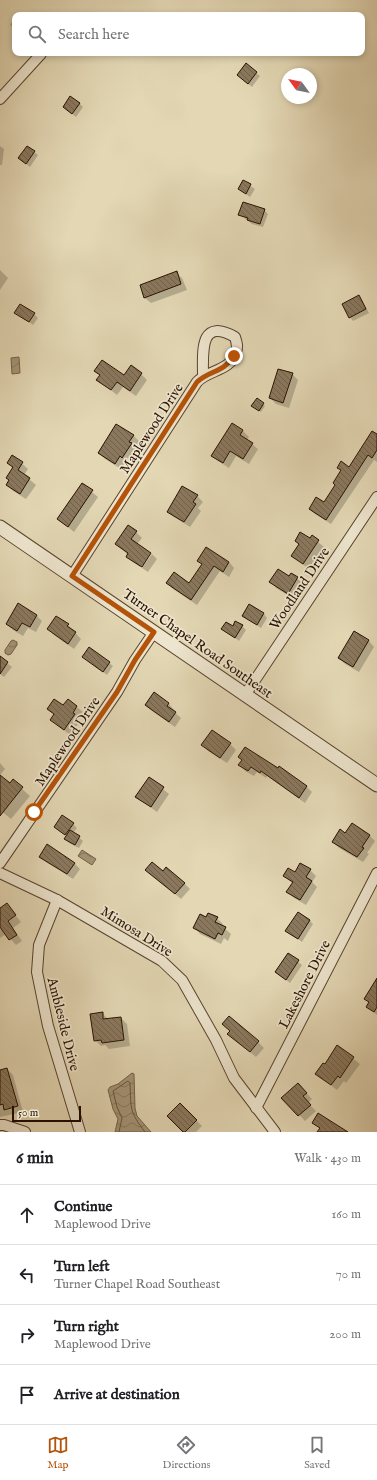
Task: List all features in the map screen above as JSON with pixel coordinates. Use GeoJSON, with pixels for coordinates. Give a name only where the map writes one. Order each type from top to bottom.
{"type":"FeatureCollection","features":[{"type":"Feature","properties":{"kind":"street"},"geometry":{"type":"LineString","coordinates":[[0,99],[39,56]]}},
{"type":"Feature","properties":{"kind":"street","name":"Maplewood Drive"},"geometry":{"type":"LineString","coordinates":[[72,576],[197,382],[203,376],[225,367],[230,363],[237,350],[238,343],[235,337],[228,333],[220,332],[213,332],[208,335],[204,343],[202,353],[203,376]]}},
{"type":"Feature","properties":{"kind":"street","name":"Woodland Drive"},"geometry":{"type":"LineString","coordinates":[[245,695],[377,497]]}},
{"type":"Feature","properties":{"kind":"street","name":"Turner Chapel Road Southeast"},"geometry":{"type":"LineString","coordinates":[[0,528],[377,786]]}},
{"type":"Feature","properties":{"kind":"street","name":"Maplewood Drive"},"geometry":{"type":"LineString","coordinates":[[0,863],[117,692],[135,660],[154,632]]}},
{"type":"Feature","properties":{"kind":"street","name":"Mimosa Drive"},"geometry":{"type":"LineString","coordinates":[[0,873],[56,900],[162,961],[182,980],[216,1040],[234,1078],[275,1132]]}},
{"type":"Feature","properties":{"kind":"street","name":"Lakeshore Drive"},"geometry":{"type":"LineString","coordinates":[[256,1108],[377,873]]}},
{"type":"Feature","properties":{"kind":"street","name":"Ambleside Drive"},"geometry":{"type":"LineString","coordinates":[[56,900],[39,945],[37,972],[48,1026],[80,1132]]}},
{"type":"Feature","properties":{"kind":"street"},"geometry":{"type":"LineString","coordinates":[[0,1125],[25,1132]]}},
{"type":"Feature","properties":{"kind":"water"},"geometry":{"type":"Polygon","coordinates":[[[19,357],[20,373],[12,374],[11,358],[19,357]]]}},
{"type":"Feature","properties":{"kind":"water"},"geometry":{"type":"Polygon","coordinates":[[[13,640],[17,642],[17,645],[11,654],[8,655],[5,653],[5,650],[13,640]]]}},
{"type":"Feature","properties":{"kind":"water"},"geometry":{"type":"Polygon","coordinates":[[[82,850],[96,859],[92,865],[78,856],[82,850]]]}},
{"type":"Feature","properties":{"kind":"water"},"geometry":{"type":"Polygon","coordinates":[[[132,1073],[134,1074],[135,1108],[137,1116],[151,1132],[115,1132],[118,1119],[113,1109],[108,1090],[110,1087],[118,1084],[132,1073]]]}},
{"type":"Feature","properties":{"kind":"building"},"geometry":{"type":"Polygon","coordinates":[[[246,63],[257,72],[248,84],[237,75],[246,63]]]}},
{"type":"Feature","properties":{"kind":"building"},"geometry":{"type":"Polygon","coordinates":[[[70,96],[80,103],[72,114],[63,107],[70,96]]]}},
{"type":"Feature","properties":{"kind":"building"},"geometry":{"type":"Polygon","coordinates":[[[27,146],[35,151],[26,164],[18,158],[27,146]]]}},
{"type":"Feature","properties":{"kind":"building"},"geometry":{"type":"Polygon","coordinates":[[[243,180],[251,184],[246,194],[238,189],[243,180]]]}},
{"type":"Feature","properties":{"kind":"building"},"geometry":{"type":"Polygon","coordinates":[[[243,202],[265,209],[260,224],[247,220],[248,218],[238,215],[243,202]]]}},
{"type":"Feature","properties":{"kind":"building"},"geometry":{"type":"Polygon","coordinates":[[[177,271],[181,284],[144,298],[140,285],[177,271]]]}},
{"type":"Feature","properties":{"kind":"building"},"geometry":{"type":"Polygon","coordinates":[[[359,295],[366,309],[349,318],[342,304],[359,295]]]}},
{"type":"Feature","properties":{"kind":"building"},"geometry":{"type":"Polygon","coordinates":[[[20,304],[35,313],[29,322],[14,313],[20,304]]]}},
{"type":"Feature","properties":{"kind":"building"},"geometry":{"type":"Polygon","coordinates":[[[102,360],[124,375],[131,365],[142,373],[130,391],[117,382],[111,390],[96,380],[100,375],[94,371],[102,360]]]}},
{"type":"Feature","properties":{"kind":"building"},"geometry":{"type":"Polygon","coordinates":[[[278,369],[293,373],[283,403],[269,398],[278,369]]]}},
{"type":"Feature","properties":{"kind":"building"},"geometry":{"type":"Polygon","coordinates":[[[257,398],[264,403],[259,411],[251,406],[257,398]]]}},
{"type":"Feature","properties":{"kind":"building"},"geometry":{"type":"Polygon","coordinates":[[[232,423],[243,430],[240,435],[253,443],[243,459],[230,451],[223,463],[211,456],[232,423]]]}},
{"type":"Feature","properties":{"kind":"building"},"geometry":{"type":"Polygon","coordinates":[[[116,424],[134,435],[129,442],[132,443],[122,458],[120,456],[115,464],[98,453],[116,424]]]}},
{"type":"Feature","properties":{"kind":"building"},"geometry":{"type":"Polygon","coordinates":[[[372,431],[377,434],[377,450],[372,458],[368,455],[326,520],[309,509],[316,497],[324,502],[335,485],[333,483],[341,470],[337,468],[341,461],[349,467],[372,431]]]}},
{"type":"Feature","properties":{"kind":"building"},"geometry":{"type":"Polygon","coordinates":[[[12,455],[23,462],[18,470],[30,478],[20,494],[6,485],[9,480],[6,478],[13,467],[7,463],[12,455]]]}},
{"type":"Feature","properties":{"kind":"building"},"geometry":{"type":"Polygon","coordinates":[[[82,483],[93,490],[68,527],[57,519],[82,483]]]}},
{"type":"Feature","properties":{"kind":"building"},"geometry":{"type":"Polygon","coordinates":[[[182,486],[198,495],[193,502],[196,504],[184,522],[167,512],[182,486]]]}},
{"type":"Feature","properties":{"kind":"building"},"geometry":{"type":"Polygon","coordinates":[[[128,525],[137,531],[131,539],[151,553],[142,567],[126,557],[128,553],[115,544],[128,525]]]}},
{"type":"Feature","properties":{"kind":"building"},"geometry":{"type":"Polygon","coordinates":[[[300,532],[310,538],[312,535],[319,540],[303,564],[291,556],[299,544],[295,541],[300,532]]]}},
{"type":"Feature","properties":{"kind":"building"},"geometry":{"type":"Polygon","coordinates":[[[206,547],[229,562],[223,572],[214,566],[191,600],[166,583],[174,572],[189,583],[202,564],[197,561],[206,547]]]}},
{"type":"Feature","properties":{"kind":"building"},"geometry":{"type":"Polygon","coordinates":[[[278,569],[289,576],[291,573],[298,577],[288,594],[269,582],[278,569]]]}},
{"type":"Feature","properties":{"kind":"building"},"geometry":{"type":"Polygon","coordinates":[[[18,603],[37,615],[30,627],[22,623],[17,631],[6,624],[18,603]]]}},
{"type":"Feature","properties":{"kind":"building"},"geometry":{"type":"Polygon","coordinates":[[[249,604],[264,613],[257,625],[242,616],[249,604]]]}},
{"type":"Feature","properties":{"kind":"building"},"geometry":{"type":"Polygon","coordinates":[[[56,616],[69,624],[67,626],[76,632],[68,644],[47,629],[56,616]]]}},
{"type":"Feature","properties":{"kind":"building"},"geometry":{"type":"Polygon","coordinates":[[[235,621],[243,625],[235,638],[221,629],[226,622],[233,626],[235,621]]]}},
{"type":"Feature","properties":{"kind":"building"},"geometry":{"type":"Polygon","coordinates":[[[354,631],[369,640],[353,667],[338,658],[354,631]]]}},
{"type":"Feature","properties":{"kind":"building"},"geometry":{"type":"Polygon","coordinates":[[[89,647],[110,662],[103,672],[82,657],[89,647]]]}},
{"type":"Feature","properties":{"kind":"building"},"geometry":{"type":"Polygon","coordinates":[[[0,656],[8,662],[0,674],[0,656]]]}},
{"type":"Feature","properties":{"kind":"building"},"geometry":{"type":"Polygon","coordinates":[[[154,692],[169,703],[167,706],[176,712],[169,722],[145,705],[154,692]]]}},
{"type":"Feature","properties":{"kind":"building"},"geometry":{"type":"Polygon","coordinates":[[[54,699],[63,705],[68,699],[77,706],[73,713],[75,714],[64,730],[50,720],[54,714],[47,709],[54,699]]]}},
{"type":"Feature","properties":{"kind":"building"},"geometry":{"type":"Polygon","coordinates":[[[212,730],[231,743],[220,758],[201,745],[212,730]]]}},
{"type":"Feature","properties":{"kind":"building"},"geometry":{"type":"Polygon","coordinates":[[[245,747],[278,768],[279,766],[307,786],[299,798],[261,771],[260,773],[251,767],[248,771],[238,765],[242,760],[238,757],[245,747]]]}},
{"type":"Feature","properties":{"kind":"building"},"geometry":{"type":"Polygon","coordinates":[[[0,775],[10,783],[13,779],[23,787],[0,816],[0,775]]]}},
{"type":"Feature","properties":{"kind":"building"},"geometry":{"type":"Polygon","coordinates":[[[149,777],[164,787],[151,807],[135,797],[149,777]]]}},
{"type":"Feature","properties":{"kind":"building"},"geometry":{"type":"Polygon","coordinates":[[[62,815],[74,823],[65,835],[54,827],[62,815]]]}},
{"type":"Feature","properties":{"kind":"building"},"geometry":{"type":"Polygon","coordinates":[[[352,823],[370,835],[362,847],[364,848],[357,857],[332,842],[340,829],[345,833],[352,823]]]}},
{"type":"Feature","properties":{"kind":"building"},"geometry":{"type":"Polygon","coordinates":[[[70,830],[80,836],[75,845],[64,839],[70,830]]]}},
{"type":"Feature","properties":{"kind":"building"},"geometry":{"type":"Polygon","coordinates":[[[47,844],[75,863],[67,874],[39,857],[47,844]]]}},
{"type":"Feature","properties":{"kind":"building"},"geometry":{"type":"Polygon","coordinates":[[[152,862],[163,871],[166,867],[185,883],[175,894],[145,870],[152,862]]]}},
{"type":"Feature","properties":{"kind":"building"},"geometry":{"type":"Polygon","coordinates":[[[300,863],[311,869],[306,877],[312,881],[300,900],[286,892],[293,882],[283,876],[288,868],[295,872],[300,863]]]}},
{"type":"Feature","properties":{"kind":"building"},"geometry":{"type":"Polygon","coordinates":[[[7,903],[16,915],[8,921],[17,935],[9,940],[0,927],[0,908],[7,903]]]}},
{"type":"Feature","properties":{"kind":"building"},"geometry":{"type":"Polygon","coordinates":[[[298,912],[310,920],[298,939],[285,931],[298,912]]]}},
{"type":"Feature","properties":{"kind":"building"},"geometry":{"type":"Polygon","coordinates":[[[208,913],[218,917],[215,922],[226,927],[222,935],[218,933],[215,939],[193,928],[200,914],[206,917],[208,913]]]}},
{"type":"Feature","properties":{"kind":"building"},"geometry":{"type":"Polygon","coordinates":[[[288,953],[299,960],[286,980],[275,972],[288,953]]]}},
{"type":"Feature","properties":{"kind":"building"},"geometry":{"type":"Polygon","coordinates":[[[377,978],[377,1007],[374,1012],[366,1007],[369,1002],[364,999],[377,978]]]}},
{"type":"Feature","properties":{"kind":"building"},"geometry":{"type":"Polygon","coordinates":[[[103,1012],[103,1019],[121,1017],[124,1040],[102,1043],[101,1040],[94,1041],[90,1014],[103,1012]]]}},
{"type":"Feature","properties":{"kind":"building"},"geometry":{"type":"Polygon","coordinates":[[[229,1016],[259,1041],[250,1052],[227,1034],[230,1031],[222,1024],[229,1016]]]}},
{"type":"Feature","properties":{"kind":"building"},"geometry":{"type":"Polygon","coordinates":[[[337,1045],[354,1057],[340,1078],[338,1076],[331,1085],[315,1074],[323,1063],[325,1064],[337,1045]]]}},
{"type":"Feature","properties":{"kind":"building"},"geometry":{"type":"Polygon","coordinates":[[[7,1068],[18,1106],[4,1110],[3,1104],[0,1105],[0,1070],[7,1068]]]}},
{"type":"Feature","properties":{"kind":"building"},"geometry":{"type":"Polygon","coordinates":[[[298,1083],[307,1093],[303,1096],[311,1105],[298,1116],[281,1098],[298,1083]]]}},
{"type":"Feature","properties":{"kind":"building"},"geometry":{"type":"Polygon","coordinates":[[[180,1103],[197,1120],[185,1132],[183,1132],[167,1116],[180,1103]]]}},
{"type":"Feature","properties":{"kind":"building"},"geometry":{"type":"Polygon","coordinates":[[[318,1113],[348,1132],[317,1132],[320,1128],[312,1123],[318,1113]]]}},
{"type":"Feature","properties":{"kind":"route"},"geometry":{"type":"LineString","coordinates":[[34,812],[117,692],[135,660],[154,632],[72,576],[197,382],[203,376],[225,367],[230,363],[234,356]]}}]}
